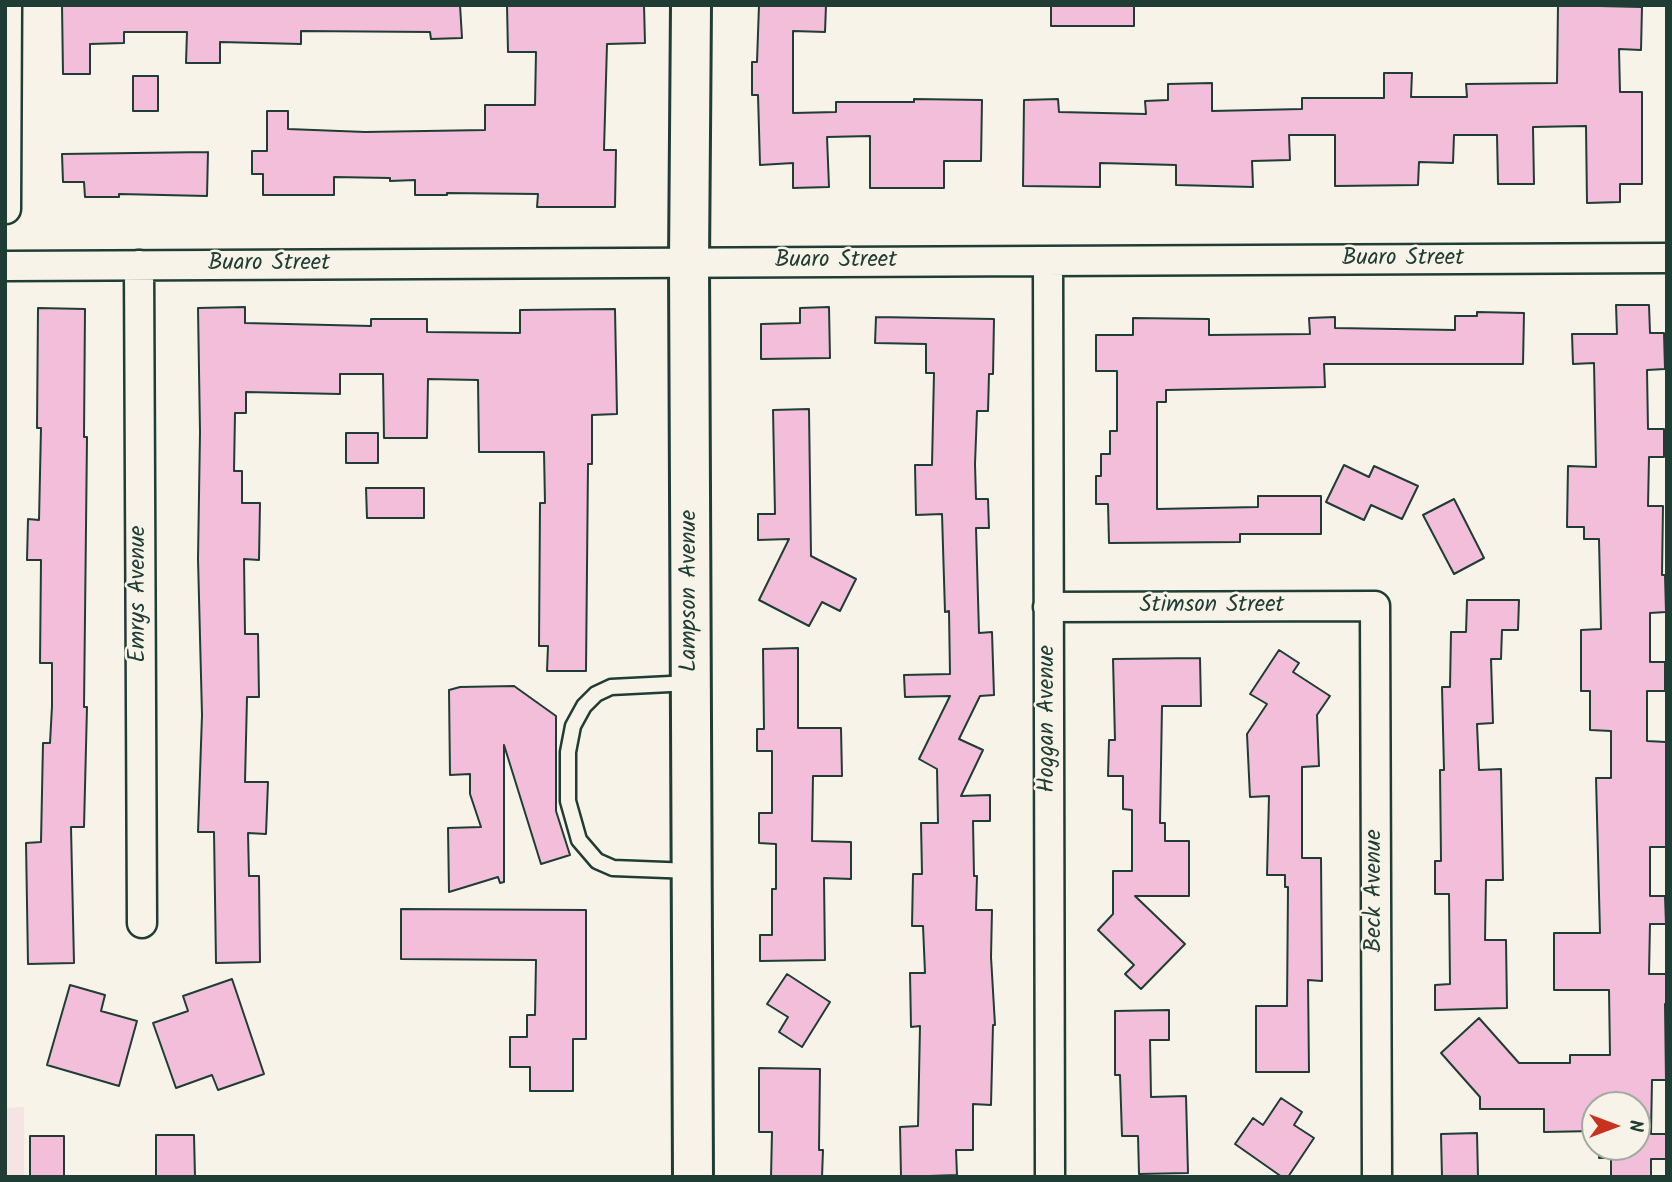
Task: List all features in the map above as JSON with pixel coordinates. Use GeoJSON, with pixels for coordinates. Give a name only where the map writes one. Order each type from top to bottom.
{"type":"FeatureCollection","features":[{"type":"Feature","properties":{"kind":"street"},"geometry":{"type":"LineString","coordinates":[[6,209],[7,5]]}},
{"type":"Feature","properties":{"kind":"street","name":"Lampson Avenue"},"geometry":{"type":"LineString","coordinates":[[691,5],[689,263],[693,1177]]}},
{"type":"Feature","properties":{"kind":"street","name":"Buaro Street"},"geometry":{"type":"LineString","coordinates":[[5,266],[1667,258]]}},
{"type":"Feature","properties":{"kind":"street","name":"Hoggan Avenue"},"geometry":{"type":"LineString","coordinates":[[1048,261],[1050,1177]]}},
{"type":"Feature","properties":{"kind":"street","name":"Emrys Avenue"},"geometry":{"type":"LineString","coordinates":[[139,265],[142,923]]}},
{"type":"Feature","properties":{"kind":"street","name":"Stimson Street"},"geometry":{"type":"LineString","coordinates":[[1048,607],[1375,606]]}},
{"type":"Feature","properties":{"kind":"street","name":"Beck Avenue"},"geometry":{"type":"LineString","coordinates":[[1375,606],[1377,1177]]}},
{"type":"Feature","properties":{"kind":"lane"},"geometry":{"type":"LineString","coordinates":[[691,683],[611,687],[596,694],[584,706],[573,726],[568,752],[568,801],[579,840],[597,861],[613,867],[692,872]]}},
{"type":"Feature","properties":{"kind":"shaded area"},"geometry":{"type":"Polygon","coordinates":[[[24,1107],[24,1177],[5,1177],[5,1108],[24,1107]]]}},
{"type":"Feature","properties":{"kind":"building"},"geometry":{"type":"Polygon","coordinates":[[[62,5],[460,5],[462,38],[431,39],[430,32],[301,31],[301,44],[220,42],[220,63],[186,63],[187,32],[124,32],[124,43],[90,44],[90,74],[63,74],[62,5]]]}},
{"type":"Feature","properties":{"kind":"building"},"geometry":{"type":"Polygon","coordinates":[[[507,5],[644,5],[645,43],[607,44],[604,150],[616,150],[615,207],[537,207],[538,194],[415,195],[415,180],[390,181],[390,178],[334,177],[334,195],[263,195],[263,174],[252,174],[252,151],[267,151],[267,111],[288,111],[288,129],[365,132],[485,130],[485,105],[535,105],[536,52],[508,52],[507,5]]]}},
{"type":"Feature","properties":{"kind":"building"},"geometry":{"type":"Polygon","coordinates":[[[759,5],[826,5],[825,32],[793,31],[793,113],[836,112],[836,102],[982,100],[981,161],[944,161],[944,188],[870,188],[870,136],[827,137],[829,187],[793,188],[793,163],[760,165],[758,95],[752,95],[752,62],[757,62],[759,5]]]}},
{"type":"Feature","properties":{"kind":"building"},"geometry":{"type":"Polygon","coordinates":[[[1051,5],[1134,5],[1134,26],[1051,26],[1051,5]]]}},
{"type":"Feature","properties":{"kind":"building"},"geometry":{"type":"Polygon","coordinates":[[[1558,5],[1642,7],[1641,50],[1619,49],[1620,92],[1642,92],[1642,184],[1620,184],[1620,202],[1587,203],[1586,126],[1533,127],[1534,184],[1498,184],[1497,135],[1454,135],[1453,163],[1419,162],[1418,185],[1335,186],[1335,135],[1289,135],[1290,160],[1252,161],[1253,187],[1176,185],[1176,165],[1100,163],[1100,187],[1023,186],[1024,100],[1058,99],[1059,112],[1146,114],[1145,101],[1168,100],[1168,84],[1212,83],[1212,111],[1302,109],[1302,98],[1384,98],[1384,73],[1412,73],[1411,97],[1467,97],[1466,84],[1557,83],[1558,5]]]}},
{"type":"Feature","properties":{"kind":"building"},"geometry":{"type":"Polygon","coordinates":[[[133,76],[158,76],[158,111],[133,111],[133,76]]]}},
{"type":"Feature","properties":{"kind":"building"},"geometry":{"type":"Polygon","coordinates":[[[208,152],[207,196],[119,194],[119,197],[85,197],[84,182],[63,182],[62,154],[208,152]]]}},
{"type":"Feature","properties":{"kind":"building"},"geometry":{"type":"Polygon","coordinates":[[[1616,305],[1649,305],[1650,333],[1664,333],[1665,369],[1647,370],[1648,429],[1664,429],[1664,457],[1649,457],[1648,506],[1663,506],[1662,575],[1665,575],[1666,612],[1650,613],[1650,662],[1665,662],[1665,691],[1647,691],[1647,741],[1666,742],[1667,847],[1650,847],[1650,896],[1665,896],[1666,924],[1650,924],[1649,974],[1667,974],[1666,1080],[1652,1080],[1651,1134],[1651,1091],[1581,1091],[1581,1131],[1544,1132],[1544,1109],[1480,1109],[1480,1097],[1441,1053],[1479,1018],[1519,1063],[1570,1063],[1570,1055],[1610,1055],[1609,990],[1554,990],[1554,933],[1600,933],[1596,778],[1611,778],[1611,731],[1590,730],[1590,691],[1581,691],[1581,630],[1601,629],[1599,539],[1584,539],[1584,527],[1567,527],[1568,466],[1596,467],[1594,363],[1573,364],[1572,334],[1617,334],[1616,305]]]}},
{"type":"Feature","properties":{"kind":"building"},"geometry":{"type":"Polygon","coordinates":[[[245,307],[245,323],[371,326],[371,319],[427,319],[427,332],[520,333],[520,310],[615,309],[617,414],[592,415],[592,464],[588,464],[586,671],[547,671],[548,646],[539,646],[540,503],[545,503],[544,452],[479,452],[478,380],[428,379],[427,438],[384,438],[383,374],[340,374],[340,394],[246,392],[246,413],[235,413],[234,471],[242,471],[242,503],[260,503],[259,560],[244,559],[245,634],[258,634],[259,697],[247,697],[245,782],[268,782],[266,834],[248,833],[249,876],[259,876],[260,962],[216,963],[214,832],[198,832],[202,715],[198,559],[198,308],[245,307]]]}},
{"type":"Feature","properties":{"kind":"building"},"geometry":{"type":"Polygon","coordinates":[[[829,307],[830,358],[761,359],[761,324],[800,323],[800,308],[829,307]]]}},
{"type":"Feature","properties":{"kind":"building"},"geometry":{"type":"Polygon","coordinates":[[[38,308],[85,309],[84,437],[87,437],[84,707],[87,707],[84,827],[71,827],[74,963],[28,964],[26,843],[41,842],[43,743],[50,743],[52,706],[52,663],[40,663],[41,560],[27,560],[28,519],[39,520],[41,428],[37,428],[38,308]]]}},
{"type":"Feature","properties":{"kind":"building"},"geometry":{"type":"Polygon","coordinates":[[[1477,312],[1524,313],[1523,364],[1324,364],[1325,387],[1166,390],[1166,402],[1157,402],[1157,509],[1258,507],[1258,496],[1321,496],[1321,534],[1240,534],[1240,542],[1109,543],[1108,504],[1096,504],[1096,476],[1101,476],[1101,454],[1110,454],[1110,431],[1117,431],[1117,371],[1096,371],[1096,335],[1133,335],[1133,318],[1209,319],[1209,335],[1310,334],[1309,318],[1335,317],[1335,328],[1455,330],[1455,316],[1477,316],[1477,312]]]}},
{"type":"Feature","properties":{"kind":"building"},"geometry":{"type":"Polygon","coordinates":[[[876,317],[994,319],[993,374],[989,374],[988,411],[977,411],[975,464],[976,499],[988,499],[989,528],[976,528],[979,633],[992,632],[994,695],[980,696],[959,739],[983,750],[961,796],[990,795],[990,821],[973,821],[974,876],[977,876],[976,910],[992,910],[991,957],[995,1025],[991,1105],[973,1104],[973,1150],[956,1150],[957,1175],[901,1177],[900,1127],[918,1126],[920,1026],[911,1027],[910,973],[925,973],[923,926],[912,926],[913,874],[922,874],[921,823],[938,823],[937,769],[919,759],[950,696],[905,697],[904,675],[950,674],[949,611],[945,612],[942,514],[916,515],[915,465],[932,465],[934,373],[926,373],[926,344],[875,343],[876,317]]]}},
{"type":"Feature","properties":{"kind":"building"},"geometry":{"type":"Polygon","coordinates":[[[809,409],[811,556],[856,579],[840,611],[822,602],[809,626],[759,600],[789,539],[758,540],[758,514],[775,514],[773,410],[809,409]]]}},
{"type":"Feature","properties":{"kind":"building"},"geometry":{"type":"Polygon","coordinates":[[[346,433],[378,433],[378,463],[346,463],[346,433]]]}},
{"type":"Feature","properties":{"kind":"building"},"geometry":{"type":"Polygon","coordinates":[[[1344,465],[1369,477],[1374,466],[1418,486],[1402,519],[1371,505],[1364,520],[1326,502],[1344,465]]]}},
{"type":"Feature","properties":{"kind":"building"},"geometry":{"type":"Polygon","coordinates":[[[366,488],[424,488],[424,518],[367,518],[366,488]]]}},
{"type":"Feature","properties":{"kind":"building"},"geometry":{"type":"Polygon","coordinates":[[[1454,499],[1484,558],[1454,574],[1423,515],[1454,499]]]}},
{"type":"Feature","properties":{"kind":"building"},"geometry":{"type":"Polygon","coordinates":[[[1467,600],[1519,600],[1518,630],[1502,630],[1501,659],[1491,659],[1493,723],[1477,724],[1479,770],[1501,769],[1503,880],[1486,880],[1485,940],[1506,940],[1507,1008],[1435,1010],[1435,985],[1450,984],[1449,894],[1435,894],[1435,861],[1441,861],[1440,770],[1444,770],[1442,687],[1450,687],[1451,632],[1466,632],[1467,600]]]}},
{"type":"Feature","properties":{"kind":"building"},"geometry":{"type":"Polygon","coordinates":[[[798,648],[798,728],[841,728],[842,776],[813,776],[812,841],[851,842],[851,879],[824,878],[825,960],[760,961],[760,935],[772,935],[772,889],[776,889],[776,844],[759,843],[759,813],[772,813],[772,751],[757,751],[757,729],[764,729],[763,649],[798,648]]]}},
{"type":"Feature","properties":{"kind":"building"},"geometry":{"type":"Polygon","coordinates":[[[1279,650],[1299,663],[1293,672],[1330,696],[1317,715],[1319,766],[1302,767],[1302,858],[1321,858],[1322,981],[1308,980],[1309,1072],[1256,1072],[1256,1006],[1287,1006],[1288,887],[1285,887],[1285,875],[1267,875],[1269,796],[1250,797],[1247,734],[1267,704],[1250,694],[1279,650]]]}},
{"type":"Feature","properties":{"kind":"building"},"geometry":{"type":"Polygon","coordinates":[[[1200,658],[1201,706],[1162,706],[1160,823],[1165,823],[1165,841],[1189,841],[1189,896],[1135,896],[1185,944],[1141,989],[1125,974],[1134,965],[1098,930],[1113,914],[1113,871],[1132,871],[1132,810],[1123,809],[1123,776],[1108,776],[1109,740],[1115,740],[1113,659],[1200,658]]]}},
{"type":"Feature","properties":{"kind":"building"},"geometry":{"type":"Polygon","coordinates":[[[514,686],[556,716],[556,811],[570,855],[541,864],[504,745],[504,882],[500,883],[498,877],[449,892],[448,828],[481,827],[470,794],[470,774],[450,775],[449,690],[460,687],[514,686]]]}},
{"type":"Feature","properties":{"kind":"building"},"geometry":{"type":"Polygon","coordinates":[[[401,909],[586,910],[586,1039],[573,1039],[573,1091],[530,1091],[530,1067],[510,1067],[510,1037],[527,1037],[527,1015],[535,1015],[536,960],[401,959],[401,909]]]}},
{"type":"Feature","properties":{"kind":"building"},"geometry":{"type":"Polygon","coordinates":[[[787,974],[830,1002],[802,1047],[779,1032],[788,1017],[767,1004],[787,974]]]}},
{"type":"Feature","properties":{"kind":"building"},"geometry":{"type":"Polygon","coordinates":[[[232,979],[264,1074],[218,1090],[212,1075],[176,1088],[153,1023],[188,1011],[183,996],[232,979]]]}},
{"type":"Feature","properties":{"kind":"building"},"geometry":{"type":"Polygon","coordinates":[[[70,985],[105,995],[101,1011],[137,1021],[119,1086],[47,1065],[70,985]]]}},
{"type":"Feature","properties":{"kind":"building"},"geometry":{"type":"Polygon","coordinates":[[[1169,1010],[1169,1040],[1150,1040],[1151,1097],[1186,1096],[1188,1173],[1139,1174],[1138,1136],[1122,1136],[1120,1075],[1115,1075],[1115,1011],[1169,1010]]]}},
{"type":"Feature","properties":{"kind":"building"},"geometry":{"type":"Polygon","coordinates":[[[759,1068],[820,1069],[819,1150],[823,1150],[822,1177],[771,1177],[772,1132],[759,1132],[759,1068]]]}},
{"type":"Feature","properties":{"kind":"building"},"geometry":{"type":"Polygon","coordinates":[[[1281,1098],[1302,1112],[1294,1125],[1314,1138],[1288,1177],[1282,1177],[1235,1144],[1253,1118],[1263,1125],[1281,1098]]]}},
{"type":"Feature","properties":{"kind":"building"},"geometry":{"type":"Polygon","coordinates":[[[1477,1133],[1478,1177],[1442,1177],[1441,1134],[1477,1133]]]}},
{"type":"Feature","properties":{"kind":"building"},"geometry":{"type":"Polygon","coordinates":[[[1651,1134],[1667,1134],[1667,1159],[1651,1159],[1651,1134]]]}},
{"type":"Feature","properties":{"kind":"building"},"geometry":{"type":"Polygon","coordinates":[[[156,1135],[194,1135],[195,1177],[156,1177],[156,1135]]]}},
{"type":"Feature","properties":{"kind":"building"},"geometry":{"type":"Polygon","coordinates":[[[30,1136],[64,1136],[64,1177],[30,1177],[30,1136]]]}},
{"type":"Feature","properties":{"kind":"building"},"geometry":{"type":"Polygon","coordinates":[[[1611,1161],[1651,1161],[1651,1177],[1611,1177],[1611,1161]]]}}]}
